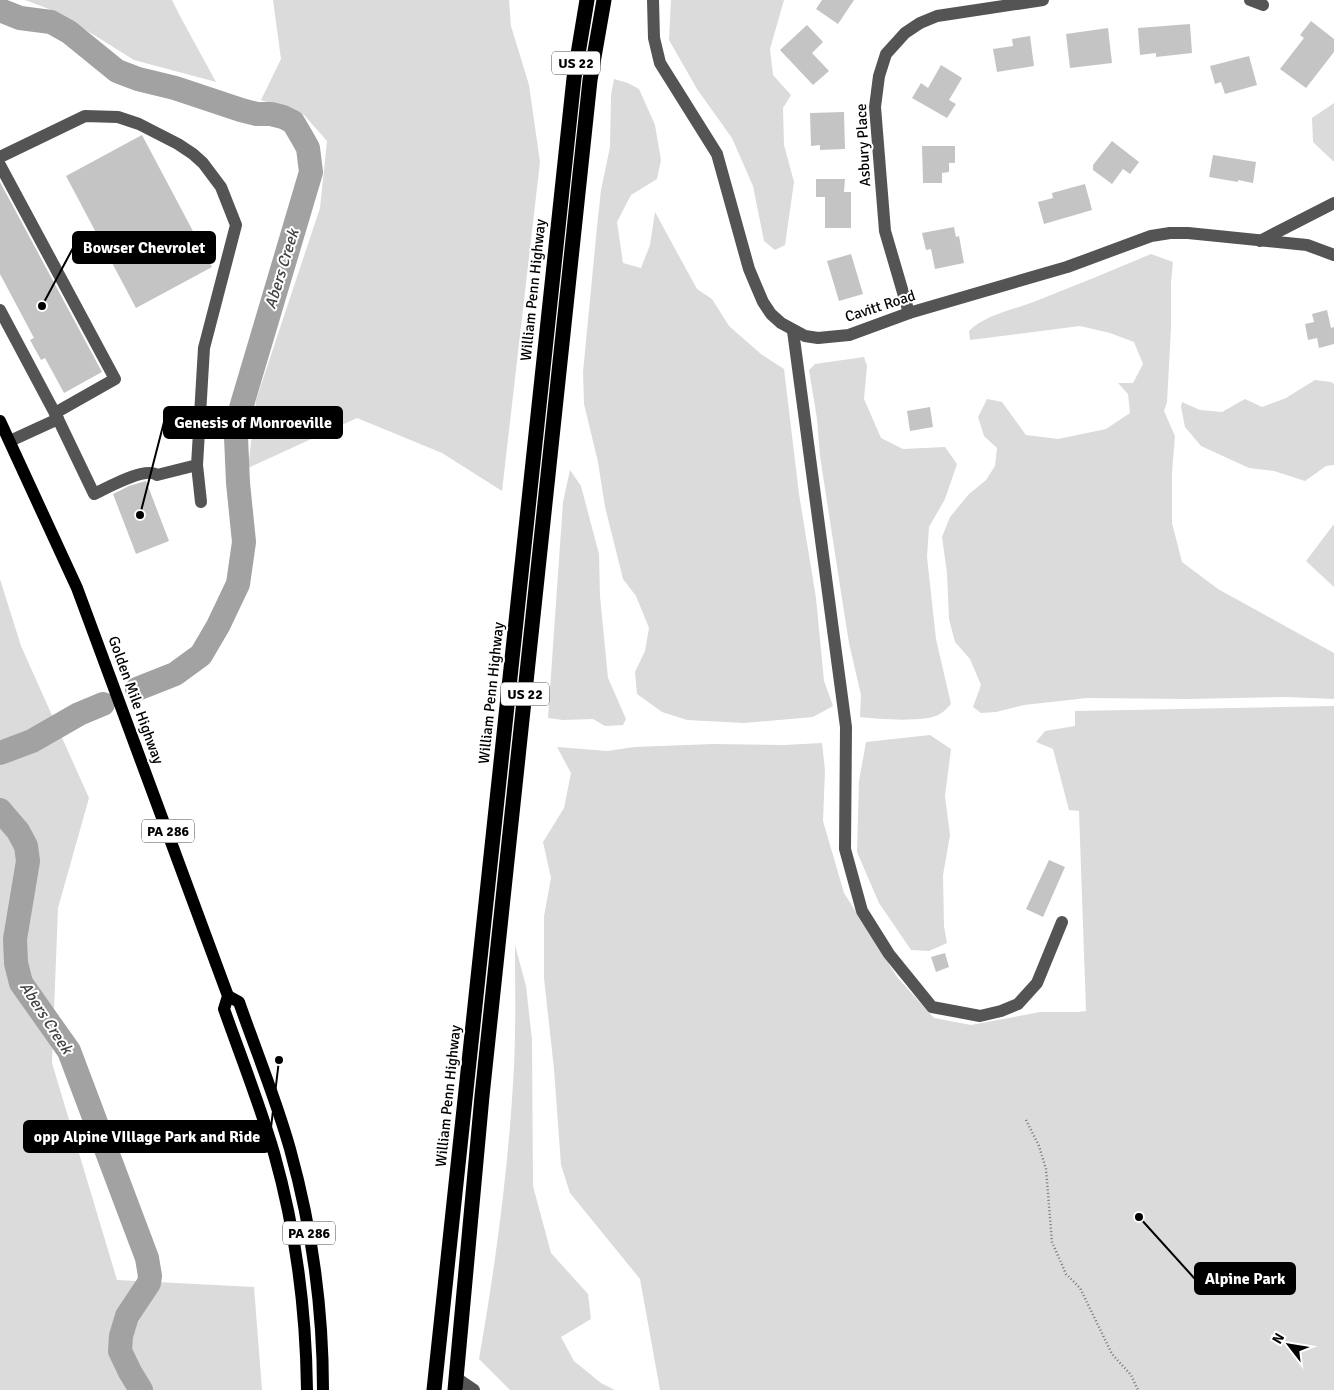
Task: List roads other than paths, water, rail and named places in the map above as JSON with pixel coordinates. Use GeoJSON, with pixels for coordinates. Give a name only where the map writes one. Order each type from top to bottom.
{"type":"FeatureCollection","features":[{"type":"Feature","properties":{"kind":"highway","name":"William Penn Highway"},"geometry":{"type":"LineString","coordinates":[[434,1390],[574,78],[587,0]]}},
{"type":"Feature","properties":{"kind":"highway","name":"US 22"},"geometry":{"type":"LineString","coordinates":[[455,1384],[482,1096],[590,80],[604,0]]}},
{"type":"Feature","properties":{"kind":"main road","name":"Golden Mile Highway"},"geometry":{"type":"LineString","coordinates":[[0,421],[38,507],[77,588],[228,996],[224,1009],[266,1128],[291,1225],[303,1298],[307,1390]]}},
{"type":"Feature","properties":{"kind":"main road","name":"Golden Mile Highway"},"geometry":{"type":"LineString","coordinates":[[228,996],[239,1002],[279,1115],[299,1184],[314,1257],[319,1296],[323,1390]]}},
{"type":"Feature","properties":{"kind":"street","name":"Cavitt Road"},"geometry":{"type":"LineString","coordinates":[[653,0],[654,38],[660,63],[718,154],[749,269],[763,302],[771,314],[793,331],[806,336],[832,338],[849,335],[909,313],[1067,267],[1151,236],[1170,233],[1188,233],[1307,245],[1334,255]]}},
{"type":"Feature","properties":{"kind":"street","name":"Asbury Place"},"geometry":{"type":"LineString","coordinates":[[909,313],[885,231],[875,107],[879,76],[886,54],[905,33],[920,23],[937,16],[1043,0]]}},
{"type":"Feature","properties":{"kind":"street"},"geometry":{"type":"LineString","coordinates":[[1250,0],[1263,5]]}},
{"type":"Feature","properties":{"kind":"street"},"geometry":{"type":"LineString","coordinates":[[0,157],[85,116],[118,117],[138,124],[178,144],[193,154],[221,187],[236,225],[204,348],[196,465],[201,502]]}},
{"type":"Feature","properties":{"kind":"street"},"geometry":{"type":"LineString","coordinates":[[0,164],[115,379],[56,416],[10,441]]}},
{"type":"Feature","properties":{"kind":"street"},"geometry":{"type":"LineString","coordinates":[[1260,241],[1334,203]]}},
{"type":"Feature","properties":{"kind":"street"},"geometry":{"type":"LineString","coordinates":[[0,310],[56,416],[94,494],[116,483],[146,473],[153,472],[157,475],[196,465]]}},
{"type":"Feature","properties":{"kind":"street"},"geometry":{"type":"LineString","coordinates":[[793,331],[846,726],[845,849],[862,911],[889,954],[932,1007],[980,1016],[1001,1012],[1018,1004],[1037,983],[1062,922]]}},
{"type":"Feature","properties":{"kind":"street"},"geometry":{"type":"LineString","coordinates":[[455,1384],[474,1390]]}},
{"type":"Feature","properties":{"kind":"waterway","name":"Abers Creek"},"geometry":{"type":"LineString","coordinates":[[0,10],[20,18],[51,22],[69,32],[117,71],[138,79],[175,88],[241,110],[283,117],[293,122],[308,148],[311,172],[241,408],[236,437],[238,483],[244,542],[238,584],[218,626],[201,655],[175,674],[137,689]]}},
{"type":"Feature","properties":{"kind":"waterway","name":"Abers Creek"},"geometry":{"type":"LineString","coordinates":[[0,753],[32,741],[79,714],[103,704]]}},
{"type":"Feature","properties":{"kind":"waterway","name":"Abers Creek"},"geometry":{"type":"LineString","coordinates":[[0,810],[18,831],[26,846],[28,861],[15,939],[16,963],[21,983],[69,1051],[147,1258],[150,1276],[149,1283],[127,1316],[121,1336],[120,1351],[141,1390]]}},
{"type":"Feature","properties":{"kind":"place","name":"Bowser Chevrolet"},"geometry":{"type":"Point","coordinates":[42,306]}},
{"type":"Feature","properties":{"kind":"place","name":"Genesis of Monroeville"},"geometry":{"type":"Point","coordinates":[140,515]}},
{"type":"Feature","properties":{"kind":"place","name":"opp Alpine VIllage Park and Ride"},"geometry":{"type":"Point","coordinates":[279,1060]}},
{"type":"Feature","properties":{"kind":"place","name":"Alpine Park"},"geometry":{"type":"Point","coordinates":[1139,1217]}}]}
